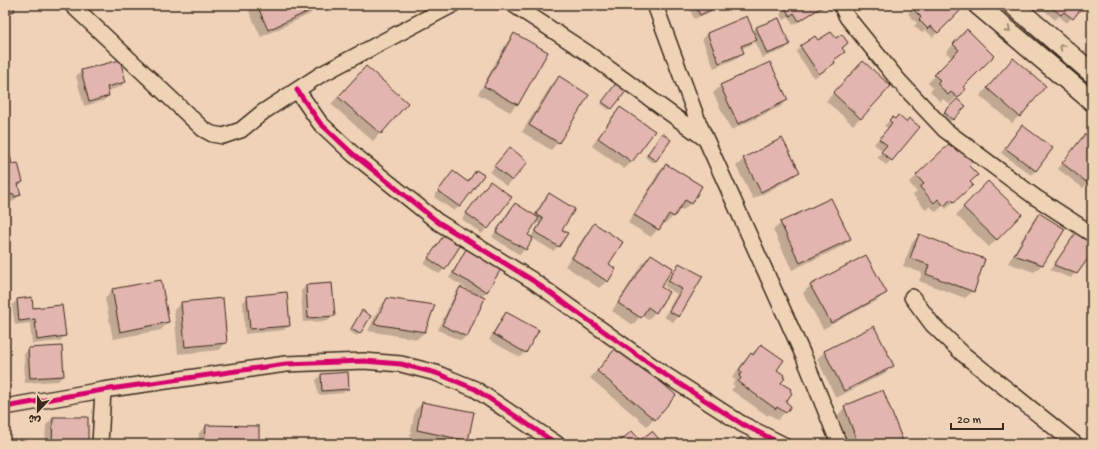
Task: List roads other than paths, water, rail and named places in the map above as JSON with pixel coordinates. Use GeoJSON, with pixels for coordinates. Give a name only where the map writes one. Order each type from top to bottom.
{"type":"FeatureCollection","features":[{"type":"Feature","properties":{"kind":"street"},"geometry":{"type":"LineString","coordinates":[[72,5],[203,129],[212,134],[223,136],[241,130],[263,112],[320,75],[452,5]]}},
{"type":"Feature","properties":{"kind":"street"},"geometry":{"type":"LineString","coordinates":[[514,5],[586,52],[705,138]]}},
{"type":"Feature","properties":{"kind":"street"},"geometry":{"type":"LineString","coordinates":[[655,5],[705,138],[804,357],[839,444]]}},
{"type":"Feature","properties":{"kind":"street"},"geometry":{"type":"LineString","coordinates":[[841,5],[847,17],[898,80],[944,130],[1035,197],[1092,234]]}},
{"type":"Feature","properties":{"kind":"street"},"geometry":{"type":"LineString","coordinates":[[978,5],[1092,101]]}},
{"type":"Feature","properties":{"kind":"street"},"geometry":{"type":"LineString","coordinates":[[1013,5],[1092,72]]}},
{"type":"Feature","properties":{"kind":"street"},"geometry":{"type":"LineString","coordinates":[[297,90],[320,123],[348,149],[438,222],[532,280],[661,372],[736,420],[782,444]]}},
{"type":"Feature","properties":{"kind":"street"},"geometry":{"type":"LineString","coordinates":[[912,297],[932,324],[963,354],[1075,444]]}},
{"type":"Feature","properties":{"kind":"street"},"geometry":{"type":"LineString","coordinates":[[5,407],[103,390],[286,364],[364,361],[401,364],[436,373],[475,389],[557,444]]}},
{"type":"Feature","properties":{"kind":"street"},"geometry":{"type":"LineString","coordinates":[[100,444],[103,390]]}}]}
